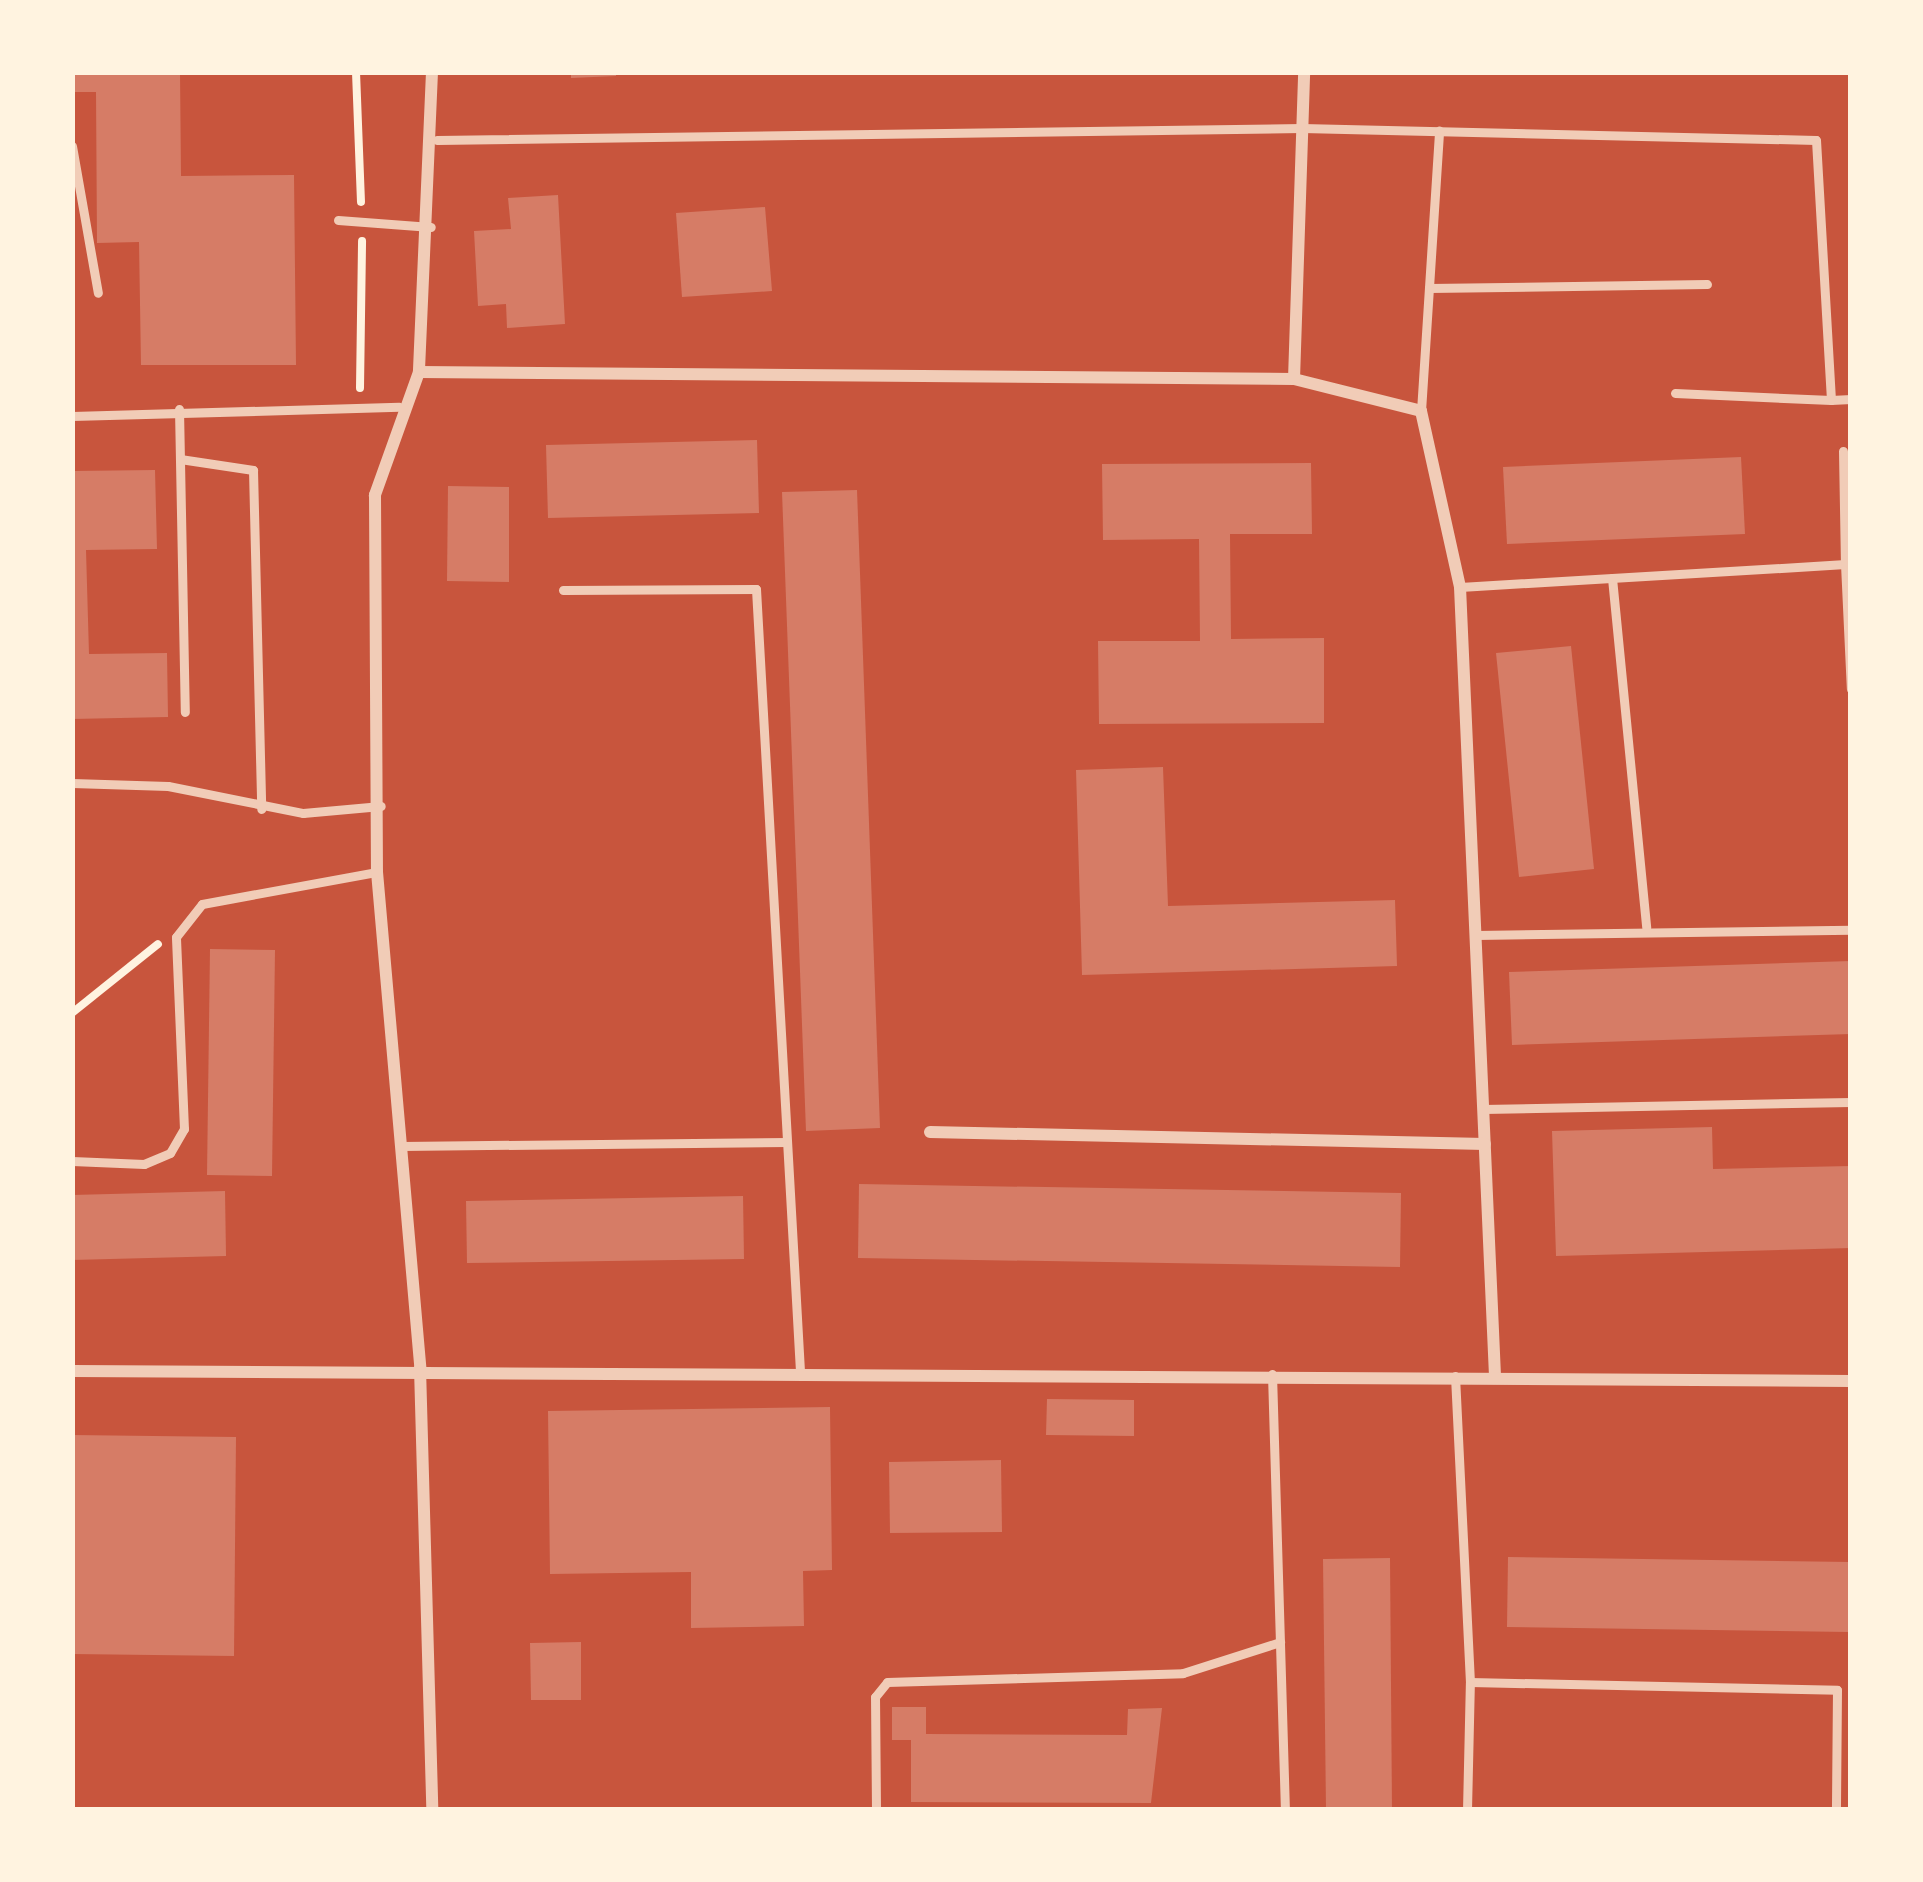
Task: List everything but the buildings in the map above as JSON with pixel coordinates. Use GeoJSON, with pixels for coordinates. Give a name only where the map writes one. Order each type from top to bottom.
{"type":"FeatureCollection","features":[{"type":"Feature","properties":{"kind":"street"},"geometry":{"type":"LineString","coordinates":[[432,72],[437,140],[419,372],[399,407],[375,495],[382,806],[377,872],[420,1369],[432,1810]]}},
{"type":"Feature","properties":{"kind":"street"},"geometry":{"type":"LineString","coordinates":[[1294,379],[1304,72]]}},
{"type":"Feature","properties":{"kind":"street"},"geometry":{"type":"LineString","coordinates":[[419,372],[1294,379],[1421,411],[1460,587],[1495,1376]]}},
{"type":"Feature","properties":{"kind":"street"},"geometry":{"type":"LineString","coordinates":[[930,1132],[1485,1144]]}},
{"type":"Feature","properties":{"kind":"street"},"geometry":{"type":"LineString","coordinates":[[72,1371],[800,1371],[1851,1381]]}},
{"type":"Feature","properties":{"kind":"lane"},"geometry":{"type":"LineString","coordinates":[[437,140],[1302,128],[1816,140],[1831,400]]}},
{"type":"Feature","properties":{"kind":"lane"},"geometry":{"type":"LineString","coordinates":[[1421,411],[1438,131]]}},
{"type":"Feature","properties":{"kind":"lane"},"geometry":{"type":"LineString","coordinates":[[72,146],[98,293]]}},
{"type":"Feature","properties":{"kind":"lane"},"geometry":{"type":"LineString","coordinates":[[338,220],[431,226]]}},
{"type":"Feature","properties":{"kind":"lane"},"geometry":{"type":"LineString","coordinates":[[1429,288],[1708,284]]}},
{"type":"Feature","properties":{"kind":"lane"},"geometry":{"type":"LineString","coordinates":[[1675,393],[1851,399]]}},
{"type":"Feature","properties":{"kind":"lane"},"geometry":{"type":"LineString","coordinates":[[72,416],[399,407]]}},
{"type":"Feature","properties":{"kind":"lane"},"geometry":{"type":"LineString","coordinates":[[179,410],[185,712]]}},
{"type":"Feature","properties":{"kind":"lane"},"geometry":{"type":"LineString","coordinates":[[1843,451],[1851,689]]}},
{"type":"Feature","properties":{"kind":"lane"},"geometry":{"type":"LineString","coordinates":[[180,459],[253,470],[261,809]]}},
{"type":"Feature","properties":{"kind":"lane"},"geometry":{"type":"LineString","coordinates":[[1460,587],[1845,564]]}},
{"type":"Feature","properties":{"kind":"lane"},"geometry":{"type":"LineString","coordinates":[[1612,578],[1646,927]]}},
{"type":"Feature","properties":{"kind":"lane"},"geometry":{"type":"LineString","coordinates":[[563,590],[756,590],[800,1371]]}},
{"type":"Feature","properties":{"kind":"lane"},"geometry":{"type":"LineString","coordinates":[[72,783],[168,786],[261,809],[382,806]]}},
{"type":"Feature","properties":{"kind":"lane"},"geometry":{"type":"LineString","coordinates":[[72,1161],[144,1164],[170,1153],[184,1129],[176,937],[202,904],[377,872]]}},
{"type":"Feature","properties":{"kind":"lane"},"geometry":{"type":"LineString","coordinates":[[1476,935],[1646,927],[1851,930]]}},
{"type":"Feature","properties":{"kind":"lane"},"geometry":{"type":"LineString","coordinates":[[1483,1109],[1851,1102]]}},
{"type":"Feature","properties":{"kind":"lane"},"geometry":{"type":"LineString","coordinates":[[403,1146],[787,1142]]}},
{"type":"Feature","properties":{"kind":"lane"},"geometry":{"type":"LineString","coordinates":[[1272,1375],[1285,1810]]}},
{"type":"Feature","properties":{"kind":"lane"},"geometry":{"type":"LineString","coordinates":[[1454,1376],[1471,1682],[1467,1810]]}},
{"type":"Feature","properties":{"kind":"lane"},"geometry":{"type":"LineString","coordinates":[[876,1810],[875,1697],[887,1682],[1183,1672],[1280,1642]]}},
{"type":"Feature","properties":{"kind":"lane"},"geometry":{"type":"LineString","coordinates":[[1471,1682],[1837,1690],[1836,1810]]}},
{"type":"Feature","properties":{"kind":"path"},"geometry":{"type":"LineString","coordinates":[[72,1013],[176,937]]}}]}
